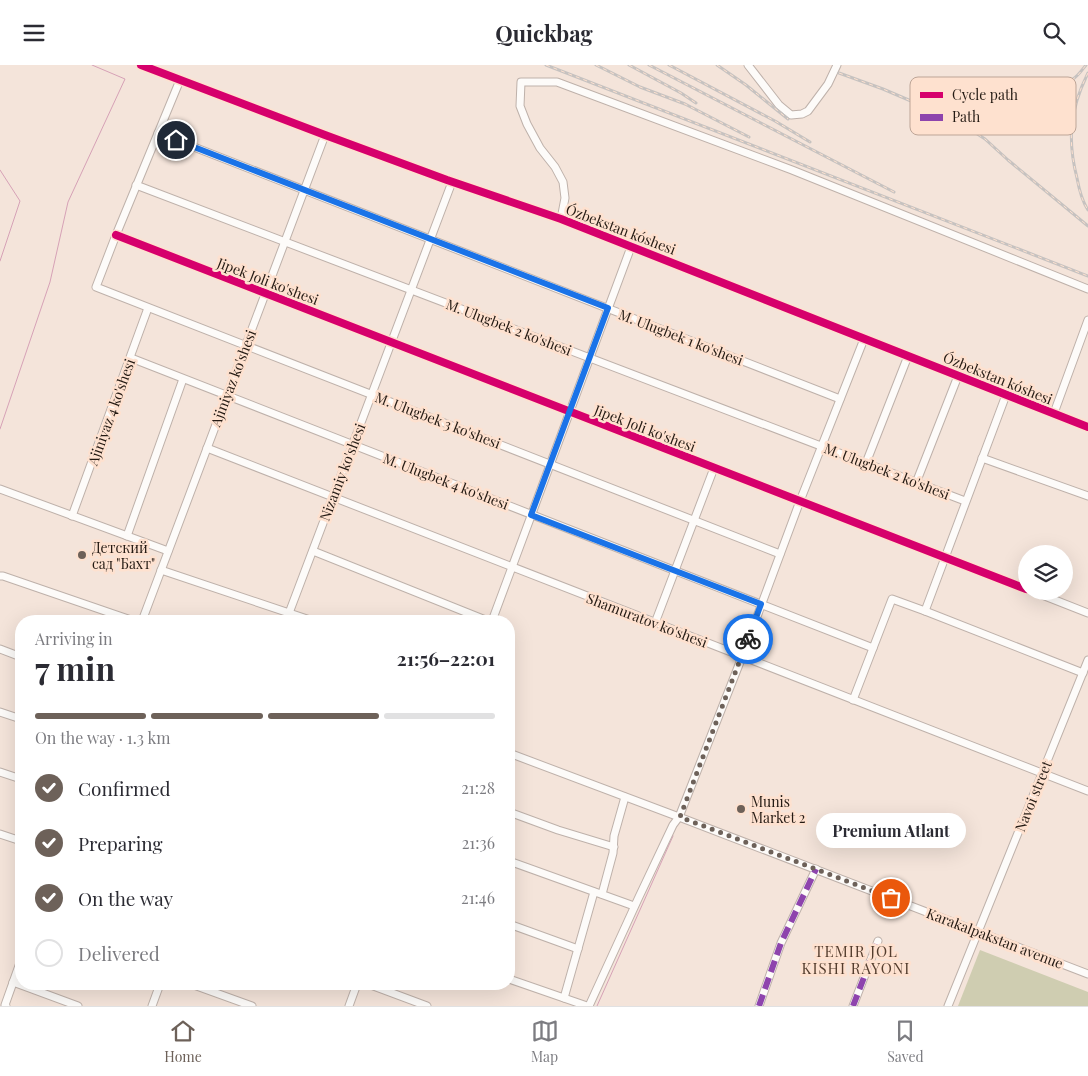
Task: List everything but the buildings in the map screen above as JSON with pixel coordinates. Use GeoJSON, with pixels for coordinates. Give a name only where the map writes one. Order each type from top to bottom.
{"type":"FeatureCollection","features":[{"type":"Feature","properties":{"kind":"street","name":"Ózbekstan kóshesi"},"geometry":{"type":"LineString","coordinates":[[141,65],[452,182],[560,219],[1088,427]]}},
{"type":"Feature","properties":{"kind":"street"},"geometry":{"type":"LineString","coordinates":[[748,65],[779,105],[791,115],[802,114],[808,111],[828,84],[837,65]]}},
{"type":"Feature","properties":{"kind":"street"},"geometry":{"type":"LineString","coordinates":[[116,235],[180,80]]}},
{"type":"Feature","properties":{"kind":"street"},"geometry":{"type":"LineString","coordinates":[[560,219],[565,198],[563,182],[556,167],[540,148],[527,124],[520,106],[521,82],[557,82],[792,170],[1088,289]]}},
{"type":"Feature","properties":{"kind":"street","name":"M. Ulugbek 1 ko'shesi"},"geometry":{"type":"LineString","coordinates":[[158,133],[840,399]]}},
{"type":"Feature","properties":{"kind":"street","name":"Ajiniyaz ko'shesi"},"geometry":{"type":"LineString","coordinates":[[144,615],[325,135]]}},
{"type":"Feature","properties":{"kind":"street","name":"Nizamiy ko'shesi"},"geometry":{"type":"LineString","coordinates":[[289,613],[452,182]]}},
{"type":"Feature","properties":{"kind":"street","name":"M. Ulugbek 2 ko'shesi"},"geometry":{"type":"LineString","coordinates":[[136,185],[965,501]]}},
{"type":"Feature","properties":{"kind":"street","name":"M. Ulugbek 3 ko'shesi"},"geometry":{"type":"LineString","coordinates":[[116,235],[96,287],[780,554]]}},
{"type":"Feature","properties":{"kind":"street","name":"Jipek Joli ko'shesi"},"geometry":{"type":"LineString","coordinates":[[116,235],[1018,586]]}},
{"type":"Feature","properties":{"kind":"street"},"geometry":{"type":"LineString","coordinates":[[492,615],[631,247]]}},
{"type":"Feature","properties":{"kind":"street","name":"Ajiniyaz 4 ko'shesi"},"geometry":{"type":"LineString","coordinates":[[72,516],[148,307]]}},
{"type":"Feature","properties":{"kind":"street"},"geometry":{"type":"LineString","coordinates":[[1054,413],[1088,319]]}},
{"type":"Feature","properties":{"kind":"street"},"geometry":{"type":"LineString","coordinates":[[515,981],[588,1006],[673,825],[680,817],[800,501],[864,339]]}},
{"type":"Feature","properties":{"kind":"street"},"geometry":{"type":"LineString","coordinates":[[866,463],[908,356]]}},
{"type":"Feature","properties":{"kind":"street","name":"M. Ulugbek 4 ko'shesi"},"geometry":{"type":"LineString","coordinates":[[130,358],[873,648]]}},
{"type":"Feature","properties":{"kind":"street"},"geometry":{"type":"LineString","coordinates":[[916,483],[958,376]]}},
{"type":"Feature","properties":{"kind":"street"},"geometry":{"type":"LineString","coordinates":[[127,536],[183,379]]}},
{"type":"Feature","properties":{"kind":"street"},"geometry":{"type":"LineString","coordinates":[[925,611],[1006,395]]}},
{"type":"Feature","properties":{"kind":"street","name":"Shamuratov ko'shesi"},"geometry":{"type":"LineString","coordinates":[[206,448],[1088,791]]}},
{"type":"Feature","properties":{"kind":"street"},"geometry":{"type":"LineString","coordinates":[[982,457],[1088,497]]}},
{"type":"Feature","properties":{"kind":"street"},"geometry":{"type":"LineString","coordinates":[[655,623],[714,468]]}},
{"type":"Feature","properties":{"kind":"street"},"geometry":{"type":"LineString","coordinates":[[0,489],[168,551]]}},
{"type":"Feature","properties":{"kind":"street"},"geometry":{"type":"LineString","coordinates":[[312,551],[475,615]]}},
{"type":"Feature","properties":{"kind":"street"},"geometry":{"type":"LineString","coordinates":[[161,570],[295,615]]}},
{"type":"Feature","properties":{"kind":"street"},"geometry":{"type":"LineString","coordinates":[[0,576],[117,615]]}},
{"type":"Feature","properties":{"kind":"street"},"geometry":{"type":"LineString","coordinates":[[853,700],[892,599],[1083,673]]}},
{"type":"Feature","properties":{"kind":"street"},"geometry":{"type":"LineString","coordinates":[[1055,600],[1088,613]]}},
{"type":"Feature","properties":{"kind":"street"},"geometry":{"type":"LineString","coordinates":[[0,649],[15,655]]}},
{"type":"Feature","properties":{"kind":"street","name":"Navoi street"},"geometry":{"type":"LineString","coordinates":[[948,1006],[1088,659]]}},
{"type":"Feature","properties":{"kind":"street"},"geometry":{"type":"LineString","coordinates":[[0,712],[15,717]]}},
{"type":"Feature","properties":{"kind":"street","name":"Karakalpakstan avenue"},"geometry":{"type":"LineString","coordinates":[[515,755],[1088,974]]}},
{"type":"Feature","properties":{"kind":"street"},"geometry":{"type":"LineString","coordinates":[[0,771],[15,777]]}},
{"type":"Feature","properties":{"kind":"street"},"geometry":{"type":"LineString","coordinates":[[602,894],[611,863],[614,836],[625,797]]}},
{"type":"Feature","properties":{"kind":"street"},"geometry":{"type":"LineString","coordinates":[[515,814],[614,847]]}},
{"type":"Feature","properties":{"kind":"street"},"geometry":{"type":"LineString","coordinates":[[0,834],[15,839]]}},
{"type":"Feature","properties":{"kind":"street"},"geometry":{"type":"LineString","coordinates":[[515,863],[634,906]]}},
{"type":"Feature","properties":{"kind":"street"},"geometry":{"type":"LineString","coordinates":[[759,1006],[781,943],[816,869]]}},
{"type":"Feature","properties":{"kind":"street"},"geometry":{"type":"LineString","coordinates":[[564,998],[594,892]]}},
{"type":"Feature","properties":{"kind":"street"},"geometry":{"type":"LineString","coordinates":[[515,926],[578,949]]}},
{"type":"Feature","properties":{"kind":"street"},"geometry":{"type":"LineString","coordinates":[[853,1006],[878,941]]}},
{"type":"Feature","properties":{"kind":"street"},"geometry":{"type":"LineString","coordinates":[[6,1006],[15,977]]}},
{"type":"Feature","properties":{"kind":"street"},"geometry":{"type":"LineString","coordinates":[[33,990],[78,1006]]}},
{"type":"Feature","properties":{"kind":"street"},"geometry":{"type":"LineString","coordinates":[[152,1006],[158,990]]}},
{"type":"Feature","properties":{"kind":"street"},"geometry":{"type":"LineString","coordinates":[[208,990],[252,1006]]}},
{"type":"Feature","properties":{"kind":"street"},"geometry":{"type":"LineString","coordinates":[[349,1006],[355,990]]}},
{"type":"Feature","properties":{"kind":"street"},"geometry":{"type":"LineString","coordinates":[[384,990],[427,1006]]}},
{"type":"Feature","properties":{"kind":"shaded area"},"geometry":{"type":"Polygon","coordinates":[[[980,950],[1088,992],[1088,1006],[958,1006],[980,950]]]}},
{"type":"Feature","properties":{"kind":"waterway"},"geometry":{"type":"LineString","coordinates":[[0,429],[50,282],[68,202],[125,79],[92,65]]}},
{"type":"Feature","properties":{"kind":"waterway"},"geometry":{"type":"LineString","coordinates":[[0,170],[20,201],[0,261]]}},
{"type":"Feature","properties":{"kind":"waterway"},"geometry":{"type":"LineString","coordinates":[[597,1006],[673,836]]}},
{"type":"Feature","properties":{"kind":"railway"},"geometry":{"type":"LineString","coordinates":[[546,65],[1088,276]]}},
{"type":"Feature","properties":{"kind":"railway"},"geometry":{"type":"LineString","coordinates":[[596,65],[640,87],[685,104],[749,137]]}},
{"type":"Feature","properties":{"kind":"railway"},"geometry":{"type":"LineString","coordinates":[[629,65],[696,103]]}},
{"type":"Feature","properties":{"kind":"railway"},"geometry":{"type":"LineString","coordinates":[[649,65],[894,192]]}},
{"type":"Feature","properties":{"kind":"railway"},"geometry":{"type":"LineString","coordinates":[[669,65],[775,121],[810,142]]}},
{"type":"Feature","properties":{"kind":"railway"},"geometry":{"type":"LineString","coordinates":[[717,65],[746,85],[788,119]]}},
{"type":"Feature","properties":{"kind":"railway"},"geometry":{"type":"LineString","coordinates":[[1076,77],[1086,65]]}},
{"type":"Feature","properties":{"kind":"railway"},"geometry":{"type":"LineString","coordinates":[[839,73],[910,101]]}},
{"type":"Feature","properties":{"kind":"railway"},"geometry":{"type":"LineString","coordinates":[[1076,103],[1088,73]]}},
{"type":"Feature","properties":{"kind":"railway"},"geometry":{"type":"LineString","coordinates":[[979,135],[1088,226]]}},
{"type":"Feature","properties":{"kind":"railway"},"geometry":{"type":"LineString","coordinates":[[1071,135],[1074,164],[1082,199],[1088,210]]}},
{"type":"Feature","properties":{"kind":"marked path"},"geometry":{"type":"LineString","coordinates":[[759,1006],[781,943],[816,869]]}},
{"type":"Feature","properties":{"kind":"marked path"},"geometry":{"type":"LineString","coordinates":[[853,1006],[878,941]]}},
{"type":"Feature","properties":{"kind":"cycle path"},"geometry":{"type":"LineString","coordinates":[[141,65],[447,180],[561,219],[1088,427]]}},
{"type":"Feature","properties":{"kind":"cycle path"},"geometry":{"type":"LineString","coordinates":[[116,235],[1018,586]]}},
{"type":"Feature","properties":{"kind":"way so far"},"geometry":{"type":"LineString","coordinates":[[748,639],[680,817],[891,898]]}},
{"type":"Feature","properties":{"kind":"place","name":"Детский сад \"Бахт\""},"geometry":{"type":"Point","coordinates":[82,555]}},
{"type":"Feature","properties":{"kind":"place","name":"Munis Market 2"},"geometry":{"type":"Point","coordinates":[741,809]}},
{"type":"Feature","properties":{"kind":"place","name":"Premium Atlant"},"geometry":{"type":"Point","coordinates":[891,898]}},
{"type":"Feature","properties":{"kind":"district","name":"TEMIR JOL KISHI RAYONI"},"geometry":{"type":"Point","coordinates":[856,960]}},
{"type":"Feature","properties":{"kind":"route"},"geometry":{"type":"LineString","coordinates":[[176,140],[608,308],[531,515],[761,604],[748,639]]}}]}
